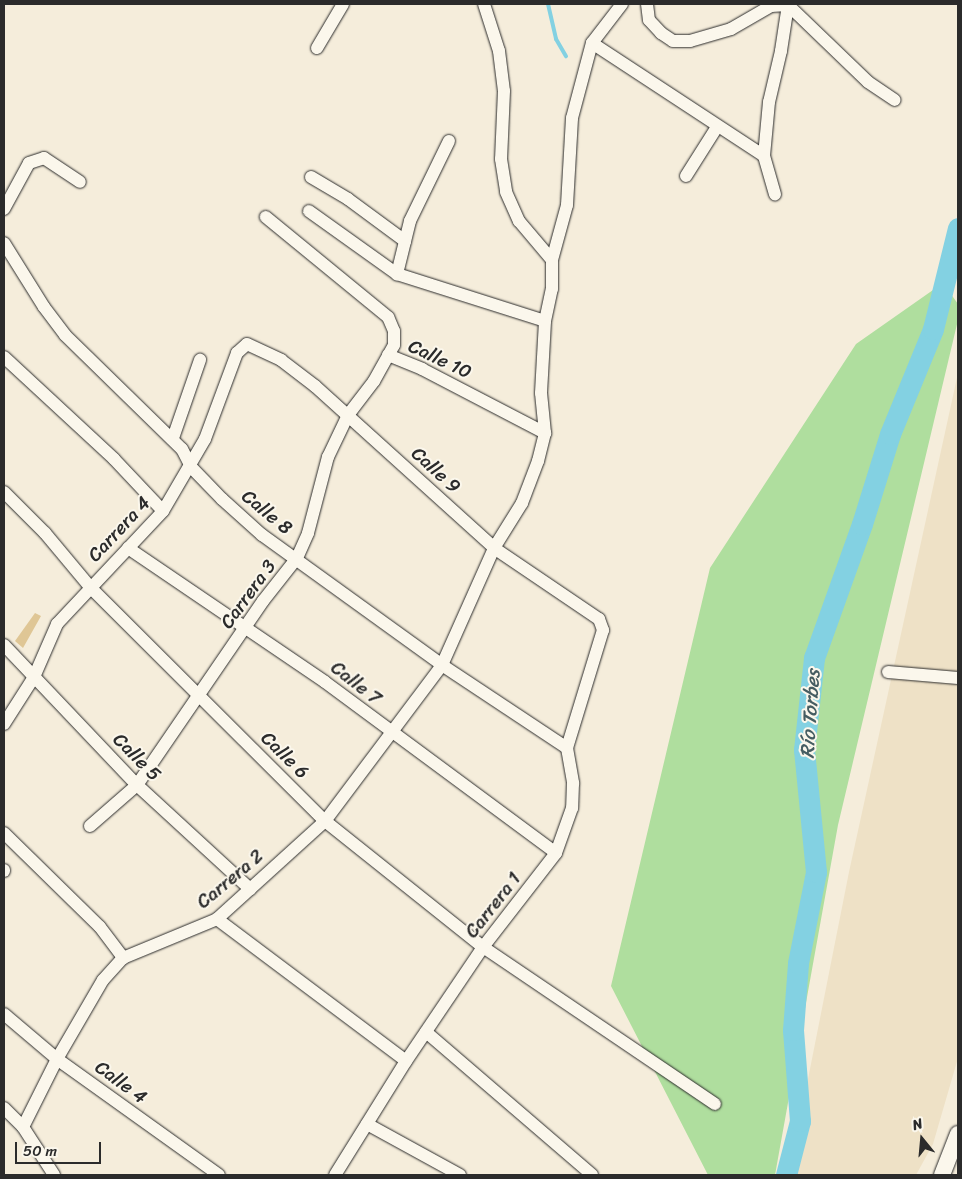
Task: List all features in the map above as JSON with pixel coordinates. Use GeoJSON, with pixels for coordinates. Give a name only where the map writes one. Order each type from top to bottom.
{"type":"FeatureCollection","features":[{"type":"Feature","properties":{"kind":"main road"},"geometry":{"type":"LineString","coordinates":[[942,1175],[958,1134]]}},
{"type":"Feature","properties":{"kind":"street"},"geometry":{"type":"LineString","coordinates":[[317,48],[343,4]]}},
{"type":"Feature","properties":{"kind":"street"},"geometry":{"type":"LineString","coordinates":[[484,4],[499,51],[504,91],[501,159],[506,192],[520,221],[552,260]]}},
{"type":"Feature","properties":{"kind":"street"},"geometry":{"type":"LineString","coordinates":[[545,433],[541,393],[546,321],[552,289],[552,260],[567,205],[572,118],[592,43],[622,4]]}},
{"type":"Feature","properties":{"kind":"street"},"geometry":{"type":"LineString","coordinates":[[646,4],[649,20],[661,33],[673,41],[690,42],[731,29],[771,6],[787,4]]}},
{"type":"Feature","properties":{"kind":"street"},"geometry":{"type":"LineString","coordinates":[[787,4],[868,82],[895,100]]}},
{"type":"Feature","properties":{"kind":"street"},"geometry":{"type":"LineString","coordinates":[[775,194],[764,156],[769,102],[781,51],[787,4]]}},
{"type":"Feature","properties":{"kind":"street"},"geometry":{"type":"LineString","coordinates":[[592,43],[717,127],[764,156]]}},
{"type":"Feature","properties":{"kind":"street"},"geometry":{"type":"LineString","coordinates":[[686,176],[717,127]]}},
{"type":"Feature","properties":{"kind":"street"},"geometry":{"type":"LineString","coordinates":[[397,274],[410,221],[449,141]]}},
{"type":"Feature","properties":{"kind":"street"},"geometry":{"type":"LineString","coordinates":[[4,208],[29,163],[44,158],[80,182]]}},
{"type":"Feature","properties":{"kind":"street"},"geometry":{"type":"LineString","coordinates":[[311,177],[348,199],[405,241]]}},
{"type":"Feature","properties":{"kind":"street"},"geometry":{"type":"LineString","coordinates":[[309,211],[397,274],[546,321]]}},
{"type":"Feature","properties":{"kind":"street","name":"Calle 10"},"geometry":{"type":"LineString","coordinates":[[266,217],[388,317],[394,331],[394,345],[388,355],[422,369],[545,433]]}},
{"type":"Feature","properties":{"kind":"street","name":"Calle 8"},"geometry":{"type":"LineString","coordinates":[[4,243],[44,307],[66,335],[172,438],[182,449],[191,467],[262,535],[297,558],[442,665],[567,748]]}},
{"type":"Feature","properties":{"kind":"street","name":"Calle 9"},"geometry":{"type":"LineString","coordinates":[[242,348],[253,345],[281,360],[348,415],[494,548],[559,595],[587,609],[599,620],[603,630]]}},
{"type":"Feature","properties":{"kind":"street","name":"Carrera 4"},"geometry":{"type":"LineString","coordinates":[[4,724],[34,677],[57,624],[164,511],[191,467],[242,348]]}},
{"type":"Feature","properties":{"kind":"street","name":"Carrera 3"},"geometry":{"type":"LineString","coordinates":[[90,826],[137,785],[199,698],[246,626],[297,558],[308,533],[328,458],[348,415],[374,381],[388,355]]}},
{"type":"Feature","properties":{"kind":"street"},"geometry":{"type":"LineString","coordinates":[[4,357],[114,459],[164,511]]}},
{"type":"Feature","properties":{"kind":"street"},"geometry":{"type":"LineString","coordinates":[[172,438],[200,360]]}},
{"type":"Feature","properties":{"kind":"street","name":"Carrera 2"},"geometry":{"type":"LineString","coordinates":[[23,1127],[90,999],[123,958],[217,919],[325,821],[392,734],[442,665],[494,548],[531,484],[545,433]]}},
{"type":"Feature","properties":{"kind":"street","name":"Calle 6"},"geometry":{"type":"LineString","coordinates":[[4,492],[45,533],[91,588],[199,698],[325,821],[483,947],[715,1104]]}},
{"type":"Feature","properties":{"kind":"street","name":"Calle 7"},"geometry":{"type":"LineString","coordinates":[[128,548],[246,626],[556,853]]}},
{"type":"Feature","properties":{"kind":"street","name":"Carrera 1"},"geometry":{"type":"LineString","coordinates":[[335,1175],[406,1061],[483,947],[556,853],[572,808],[573,784],[567,748],[603,630]]}},
{"type":"Feature","properties":{"kind":"street","name":"Calle 5"},"geometry":{"type":"LineString","coordinates":[[4,645],[137,785],[250,889]]}},
{"type":"Feature","properties":{"kind":"street"},"geometry":{"type":"LineString","coordinates":[[888,672],[958,678]]}},
{"type":"Feature","properties":{"kind":"street"},"geometry":{"type":"LineString","coordinates":[[4,833],[100,927],[123,958]]}},
{"type":"Feature","properties":{"kind":"street"},"geometry":{"type":"LineString","coordinates":[[217,919],[406,1061]]}},
{"type":"Feature","properties":{"kind":"street","name":"Calle 4"},"geometry":{"type":"LineString","coordinates":[[4,1014],[57,1059],[219,1175]]}},
{"type":"Feature","properties":{"kind":"street"},"geometry":{"type":"LineString","coordinates":[[426,1032],[592,1175]]}},
{"type":"Feature","properties":{"kind":"street"},"geometry":{"type":"LineString","coordinates":[[4,1108],[23,1127],[54,1175]]}},
{"type":"Feature","properties":{"kind":"street"},"geometry":{"type":"LineString","coordinates":[[367,1124],[460,1175]]}},
{"type":"Feature","properties":{"kind":"shaded area"},"geometry":{"type":"Polygon","coordinates":[[[958,373],[958,1058],[933,1144],[916,1175],[789,1175],[849,872],[958,373]]]}},
{"type":"Feature","properties":{"kind":"green space"},"geometry":{"type":"Polygon","coordinates":[[[943,283],[958,304],[958,320],[838,825],[775,1175],[708,1175],[611,986],[710,568],[856,344],[943,283]]]}},
{"type":"Feature","properties":{"kind":"building"},"geometry":{"type":"Polygon","coordinates":[[[35,613],[41,616],[23,648],[15,641],[35,613]]]}},
{"type":"Feature","properties":{"kind":"waterway"},"geometry":{"type":"LineString","coordinates":[[548,4],[556,39],[566,56]]}},
{"type":"Feature","properties":{"kind":"waterway","name":"Río Torbes"},"geometry":{"type":"LineString","coordinates":[[786,1175],[800,1121],[793,1030],[798,963],[816,872],[804,750],[814,658],[862,524],[890,434],[933,329],[958,228]]}}]}
